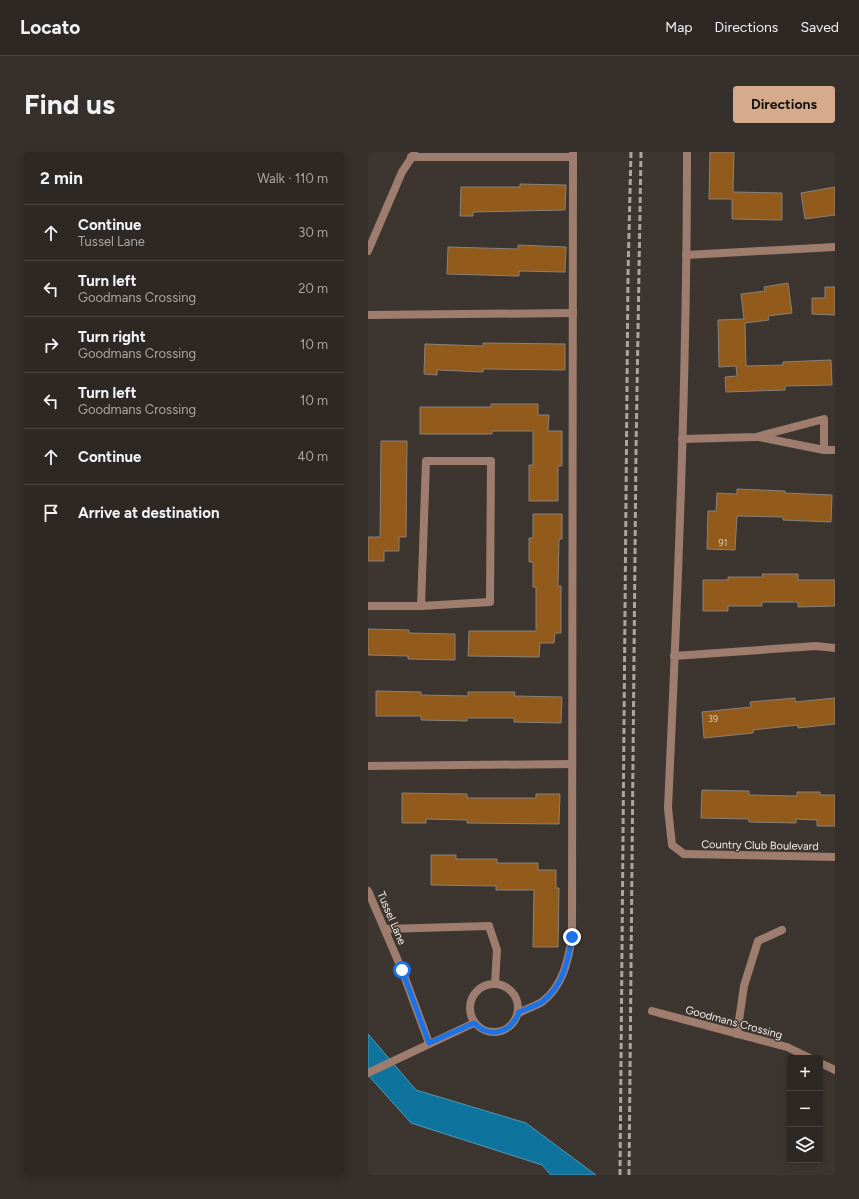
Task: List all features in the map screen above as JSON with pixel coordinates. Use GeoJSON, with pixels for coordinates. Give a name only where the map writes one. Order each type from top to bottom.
{"type":"FeatureCollection","features":[{"type":"Feature","properties":{"kind":"street"},"geometry":{"type":"LineString","coordinates":[[687,152],[682,439],[674,656],[816,646],[835,648]]}},
{"type":"Feature","properties":{"kind":"street"},"geometry":{"type":"LineString","coordinates":[[368,251],[402,172],[413,155],[573,155],[572,937],[568,962],[559,983],[542,1001],[519,1012]]}},
{"type":"Feature","properties":{"kind":"street"},"geometry":{"type":"LineString","coordinates":[[686,256],[835,247]]}},
{"type":"Feature","properties":{"kind":"street"},"geometry":{"type":"LineString","coordinates":[[368,315],[573,313]]}},
{"type":"Feature","properties":{"kind":"street"},"geometry":{"type":"LineString","coordinates":[[682,439],[756,436],[824,419],[824,450]]}},
{"type":"Feature","properties":{"kind":"street"},"geometry":{"type":"LineString","coordinates":[[756,436],[824,450],[835,450]]}},
{"type":"Feature","properties":{"kind":"street"},"geometry":{"type":"LineString","coordinates":[[368,606],[421,606],[490,602],[491,461],[426,461],[421,606]]}},
{"type":"Feature","properties":{"kind":"street","name":"Country Club Boulevard"},"geometry":{"type":"LineString","coordinates":[[674,656],[668,808],[672,845],[684,854],[835,857]]}},
{"type":"Feature","properties":{"kind":"street"},"geometry":{"type":"LineString","coordinates":[[368,766],[572,764]]}},
{"type":"Feature","properties":{"kind":"street","name":"Tussel Lane"},"geometry":{"type":"LineString","coordinates":[[368,891],[385,929],[429,1043]]}},
{"type":"Feature","properties":{"kind":"street"},"geometry":{"type":"LineString","coordinates":[[385,929],[489,926],[497,950],[495,984]]}},
{"type":"Feature","properties":{"kind":"street"},"geometry":{"type":"LineString","coordinates":[[737,1034],[744,986],[758,941],[782,930]]}},
{"type":"Feature","properties":{"kind":"street"},"geometry":{"type":"LineString","coordinates":[[495,984],[510,989],[516,996],[519,1012],[513,1024],[503,1031],[495,1033],[486,1032],[474,1023],[470,1009],[474,995],[486,985],[495,984]]}},
{"type":"Feature","properties":{"kind":"street","name":"Goodmans Crossing"},"geometry":{"type":"LineString","coordinates":[[652,1011],[787,1047],[804,1055]]}},
{"type":"Feature","properties":{"kind":"street"},"geometry":{"type":"LineString","coordinates":[[368,1073],[474,1023]]}},
{"type":"Feature","properties":{"kind":"street"},"geometry":{"type":"LineString","coordinates":[[823,1064],[835,1070]]}},
{"type":"Feature","properties":{"kind":"water"},"geometry":{"type":"Polygon","coordinates":[[[368,1034],[416,1090],[526,1123],[596,1175],[551,1175],[542,1165],[411,1123],[368,1075],[368,1034]]]}},
{"type":"Feature","properties":{"kind":"building"},"geometry":{"type":"Polygon","coordinates":[[[710,152],[734,152],[733,192],[782,193],[782,220],[732,219],[732,199],[709,199],[710,152]]]}},
{"type":"Feature","properties":{"kind":"building"},"geometry":{"type":"Polygon","coordinates":[[[520,184],[566,185],[565,210],[473,212],[473,216],[460,216],[461,187],[520,187],[520,184]]]}},
{"type":"Feature","properties":{"kind":"building"},"geometry":{"type":"Polygon","coordinates":[[[835,187],[835,215],[805,219],[801,193],[835,187]]]}},
{"type":"Feature","properties":{"kind":"building"},"geometry":{"type":"Polygon","coordinates":[[[518,245],[566,247],[565,272],[519,271],[519,276],[447,274],[448,247],[518,249],[518,245]]]}},
{"type":"Feature","properties":{"kind":"building"},"geometry":{"type":"Polygon","coordinates":[[[788,283],[792,313],[768,316],[769,320],[745,323],[746,366],[783,365],[783,362],[831,360],[832,385],[785,386],[785,390],[726,392],[725,377],[737,376],[736,366],[719,367],[718,320],[744,319],[741,294],[765,291],[764,287],[788,283]]]}},
{"type":"Feature","properties":{"kind":"building"},"geometry":{"type":"Polygon","coordinates":[[[825,287],[835,287],[835,315],[812,314],[812,298],[825,298],[825,287]]]}},
{"type":"Feature","properties":{"kind":"building"},"geometry":{"type":"Polygon","coordinates":[[[483,343],[565,344],[565,370],[483,369],[483,372],[437,370],[437,375],[424,374],[425,344],[483,346],[483,343]]]}},
{"type":"Feature","properties":{"kind":"building"},"geometry":{"type":"Polygon","coordinates":[[[491,404],[538,404],[538,415],[549,415],[548,431],[562,431],[562,466],[558,466],[558,501],[529,501],[529,465],[533,465],[533,431],[492,431],[492,434],[420,434],[420,407],[491,407],[491,404]]]}},
{"type":"Feature","properties":{"kind":"building"},"geometry":{"type":"Polygon","coordinates":[[[381,441],[407,441],[406,537],[399,537],[399,551],[384,551],[384,561],[368,561],[368,537],[380,537],[381,441]]]}},
{"type":"Feature","properties":{"kind":"building"},"geometry":{"type":"Polygon","coordinates":[[[737,489],[832,495],[831,522],[783,520],[783,517],[737,516],[735,550],[707,549],[708,511],[716,511],[717,493],[737,494],[737,489]]]}},
{"type":"Feature","properties":{"kind":"building"},"geometry":{"type":"Polygon","coordinates":[[[533,514],[562,514],[562,539],[559,539],[558,586],[561,586],[561,633],[555,633],[554,643],[540,643],[539,657],[468,656],[469,631],[536,631],[536,587],[533,587],[533,562],[529,562],[529,538],[533,538],[533,514]]]}},
{"type":"Feature","properties":{"kind":"building"},"geometry":{"type":"Polygon","coordinates":[[[762,574],[798,574],[798,580],[835,580],[835,606],[798,607],[798,602],[762,602],[762,606],[728,606],[728,611],[703,611],[703,580],[728,580],[728,577],[763,577],[762,574]]]}},
{"type":"Feature","properties":{"kind":"building"},"geometry":{"type":"Polygon","coordinates":[[[368,629],[409,630],[409,633],[455,634],[455,660],[408,659],[408,656],[368,655],[368,629]]]}},
{"type":"Feature","properties":{"kind":"building"},"geometry":{"type":"Polygon","coordinates":[[[376,691],[421,692],[421,695],[468,696],[468,692],[515,692],[514,696],[562,697],[561,723],[514,722],[514,718],[467,718],[467,721],[421,720],[421,716],[376,716],[376,691]]]}},
{"type":"Feature","properties":{"kind":"building"},"geometry":{"type":"Polygon","coordinates":[[[795,698],[795,702],[835,698],[835,724],[798,728],[798,725],[753,730],[753,733],[704,738],[702,712],[751,707],[750,702],[795,698]]]}},
{"type":"Feature","properties":{"kind":"building"},"geometry":{"type":"Polygon","coordinates":[[[702,790],[749,791],[749,795],[797,796],[797,792],[820,792],[820,795],[835,795],[835,826],[817,826],[817,820],[796,819],[796,823],[749,822],[749,819],[701,818],[702,790]]]}},
{"type":"Feature","properties":{"kind":"building"},"geometry":{"type":"Polygon","coordinates":[[[402,793],[467,794],[467,798],[536,798],[536,794],[560,794],[559,824],[467,823],[467,820],[426,819],[426,823],[402,823],[402,793]]]}},
{"type":"Feature","properties":{"kind":"building"},"geometry":{"type":"Polygon","coordinates":[[[431,855],[456,855],[456,859],[497,859],[497,863],[538,863],[538,870],[556,870],[556,888],[559,888],[558,947],[533,947],[534,890],[496,890],[496,886],[431,885],[431,855]]]}},
{"type":"Feature","properties":{"kind":"railway"},"geometry":{"type":"LineString","coordinates":[[620,1175],[628,274],[631,152]]}},
{"type":"Feature","properties":{"kind":"railway"},"geometry":{"type":"LineString","coordinates":[[629,1175],[636,451],[641,152]]}},
{"type":"Feature","properties":{"kind":"route"},"geometry":{"type":"LineString","coordinates":[[402,970],[429,1043],[474,1023],[486,1032],[495,1033],[510,1027],[516,1021],[519,1012],[542,1001],[559,983],[568,962],[572,937]]}}]}
